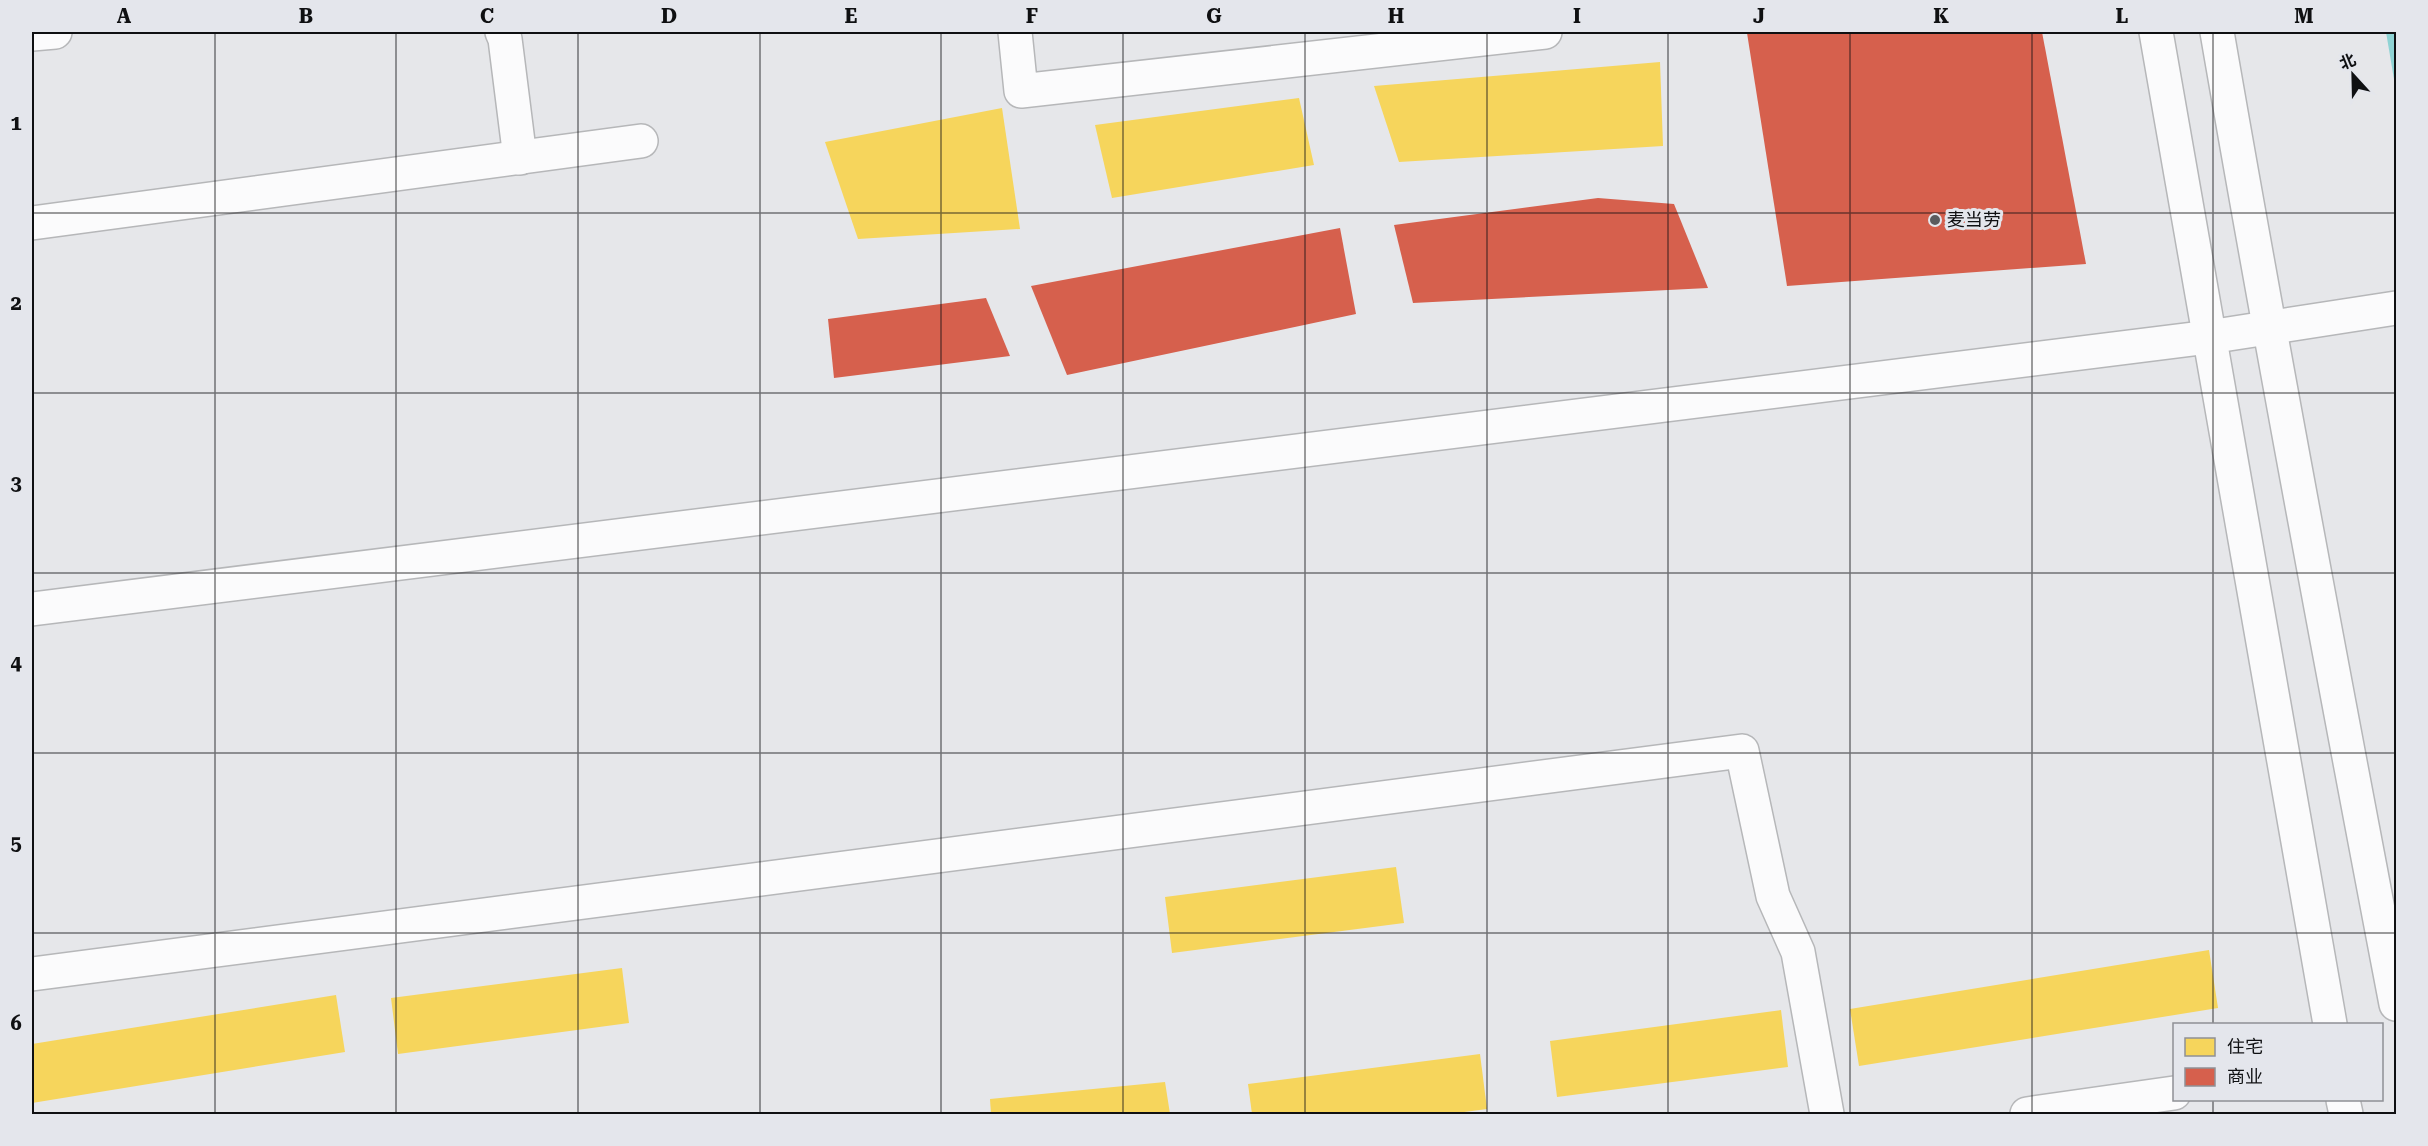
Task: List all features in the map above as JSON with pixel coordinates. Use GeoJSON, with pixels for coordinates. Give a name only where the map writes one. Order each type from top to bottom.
{"type":"FeatureCollection","features":[{"type":"Feature","properties":{"kind":"street"},"geometry":{"type":"LineString","coordinates":[[32,34],[55,32]]}},
{"type":"Feature","properties":{"kind":"street"},"geometry":{"type":"LineString","coordinates":[[502,32],[505,39],[520,158]]}},
{"type":"Feature","properties":{"kind":"street"},"geometry":{"type":"LineString","coordinates":[[1015,32],[1021,91],[1545,32]]}},
{"type":"Feature","properties":{"kind":"street"},"geometry":{"type":"LineString","coordinates":[[2156,32],[2330,1023]]}},
{"type":"Feature","properties":{"kind":"street"},"geometry":{"type":"LineString","coordinates":[[2217,32],[2326,642],[2397,1004]]}},
{"type":"Feature","properties":{"kind":"street"},"geometry":{"type":"LineString","coordinates":[[32,223],[641,141]]}},
{"type":"Feature","properties":{"kind":"street"},"geometry":{"type":"LineString","coordinates":[[32,609],[2209,337],[2397,308]]}},
{"type":"Feature","properties":{"kind":"street"},"geometry":{"type":"LineString","coordinates":[[32,974],[1742,751],[1773,896],[1798,952],[1827,1114]]}},
{"type":"Feature","properties":{"kind":"street"},"geometry":{"type":"LineString","coordinates":[[2027,1114],[2173,1093]]}},
{"type":"Feature","properties":{"kind":"water"},"geometry":{"type":"Polygon","coordinates":[[[2386,32],[2396,32],[2396,91],[2386,32]]]}},
{"type":"Feature","properties":{"kind":"building: 住宅"},"geometry":{"type":"Polygon","coordinates":[[[1660,62],[1663,146],[1399,162],[1374,86],[1660,62]]]}},
{"type":"Feature","properties":{"kind":"building: 住宅"},"geometry":{"type":"Polygon","coordinates":[[[1299,98],[1314,165],[1112,198],[1095,125],[1299,98]]]}},
{"type":"Feature","properties":{"kind":"building: 住宅"},"geometry":{"type":"Polygon","coordinates":[[[1002,108],[1020,229],[858,239],[825,142],[1002,108]]]}},
{"type":"Feature","properties":{"kind":"building: 住宅"},"geometry":{"type":"Polygon","coordinates":[[[1396,867],[1404,923],[1172,953],[1165,897],[1396,867]]]}},
{"type":"Feature","properties":{"kind":"building: 住宅"},"geometry":{"type":"Polygon","coordinates":[[[2209,950],[2218,1008],[1859,1066],[1850,1009],[2209,950]]]}},
{"type":"Feature","properties":{"kind":"building: 住宅"},"geometry":{"type":"Polygon","coordinates":[[[622,968],[629,1023],[398,1054],[391,998],[622,968]]]}},
{"type":"Feature","properties":{"kind":"building: 住宅"},"geometry":{"type":"Polygon","coordinates":[[[336,995],[345,1052],[32,1103],[32,1044],[336,995]]]}},
{"type":"Feature","properties":{"kind":"building: 住宅"},"geometry":{"type":"Polygon","coordinates":[[[1781,1010],[1788,1067],[1557,1097],[1550,1041],[1781,1010]]]}},
{"type":"Feature","properties":{"kind":"building: 住宅"},"geometry":{"type":"Polygon","coordinates":[[[1480,1054],[1487,1109],[1449,1114],[1252,1114],[1248,1084],[1480,1054]]]}},
{"type":"Feature","properties":{"kind":"building: 住宅"},"geometry":{"type":"Polygon","coordinates":[[[1165,1082],[1170,1114],[991,1114],[990,1099],[1165,1082]]]}},
{"type":"Feature","properties":{"kind":"building: 商业"},"geometry":{"type":"Polygon","coordinates":[[[2042,32],[2086,264],[1787,286],[1747,33],[2042,32]]]}},
{"type":"Feature","properties":{"kind":"building: 商业"},"geometry":{"type":"Polygon","coordinates":[[[1598,198],[1674,204],[1708,288],[1413,303],[1394,225],[1598,198]]]}},
{"type":"Feature","properties":{"kind":"building: 商业"},"geometry":{"type":"Polygon","coordinates":[[[1340,228],[1356,314],[1067,375],[1031,286],[1340,228]]]}},
{"type":"Feature","properties":{"kind":"building: 商业"},"geometry":{"type":"Polygon","coordinates":[[[986,298],[1010,356],[834,378],[828,319],[986,298]]]}},
{"type":"Feature","properties":{"kind":"place","name":"麦当劳"},"geometry":{"type":"Point","coordinates":[1935,220]}}]}
